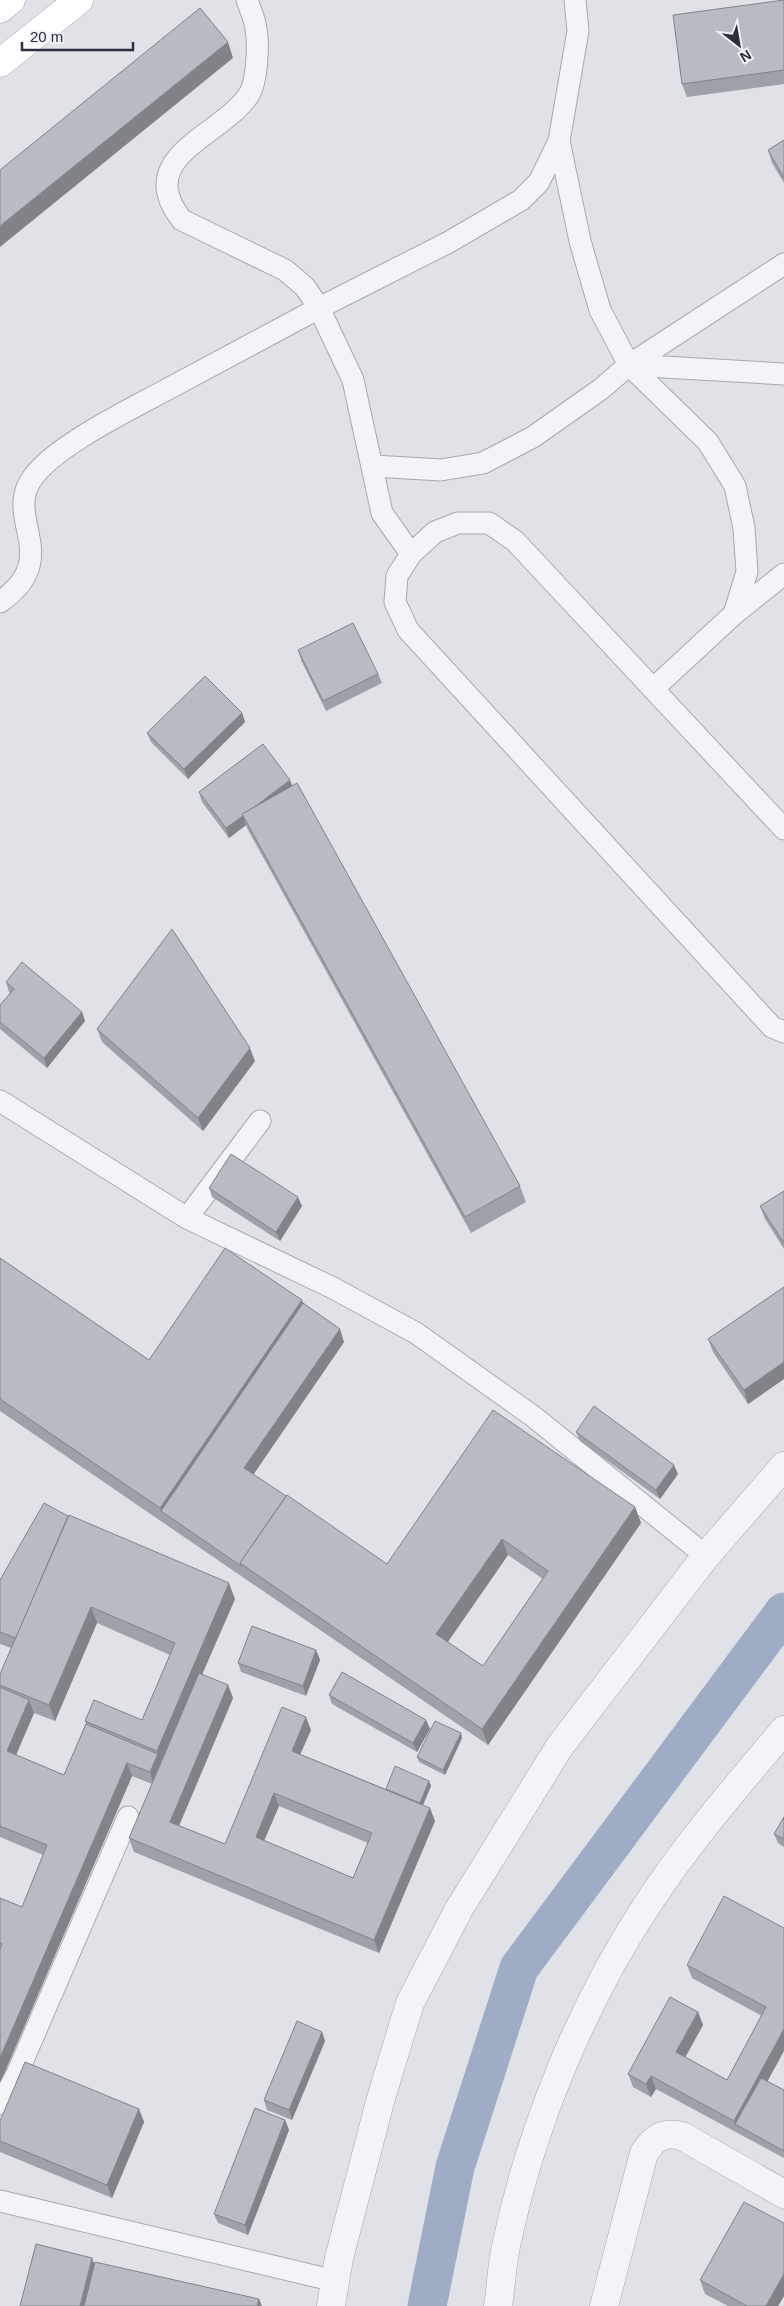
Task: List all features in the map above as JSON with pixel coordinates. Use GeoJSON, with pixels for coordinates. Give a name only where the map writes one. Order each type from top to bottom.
{"type":"FeatureCollection","features":[{"type":"Feature","properties":{"kind":"main road"},"geometry":{"type":"LineString","coordinates":[[0,9],[11,0]]}},
{"type":"Feature","properties":{"kind":"main road"},"geometry":{"type":"LineString","coordinates":[[0,63],[79,0]]}},
{"type":"Feature","properties":{"kind":"street"},"geometry":{"type":"LineString","coordinates":[[333,2294],[381,2098],[415,1995],[459,1909],[560,1746],[706,1556],[784,1466]]}},
{"type":"Feature","properties":{"kind":"street"},"geometry":{"type":"LineString","coordinates":[[498,2306],[506,2247],[541,2119],[568,2052],[597,1994],[648,1903],[693,1838],[784,1730]]}},
{"type":"Feature","properties":{"kind":"street"},"geometry":{"type":"LineString","coordinates":[[604,2306],[644,2153],[651,2142],[671,2133],[682,2136],[784,2194]]}},
{"type":"Feature","properties":{"kind":"lane"},"geometry":{"type":"LineString","coordinates":[[247,0],[256,29],[256,72],[250,95],[234,112],[185,148],[170,169],[167,193],[173,209],[182,220],[285,270],[305,287],[319,308],[353,380],[382,513],[411,554]]}},
{"type":"Feature","properties":{"kind":"lane"},"geometry":{"type":"LineString","coordinates":[[0,602],[11,595],[27,574],[32,550],[24,506],[26,491],[32,479],[56,456],[106,423],[319,308],[449,242],[521,200],[539,182],[559,141],[578,31],[575,0]]}},
{"type":"Feature","properties":{"kind":"lane"},"geometry":{"type":"LineString","coordinates":[[559,141],[580,242],[600,310],[629,365],[708,442],[734,486],[744,528],[747,572],[734,614]]}},
{"type":"Feature","properties":{"kind":"lane"},"geometry":{"type":"LineString","coordinates":[[373,466],[441,470],[483,463],[533,437],[601,388],[629,365],[784,264]]}},
{"type":"Feature","properties":{"kind":"lane"},"geometry":{"type":"LineString","coordinates":[[629,365],[784,374]]}},
{"type":"Feature","properties":{"kind":"lane"},"geometry":{"type":"LineString","coordinates":[[784,829],[515,540],[489,523],[458,523],[434,532],[411,554],[397,576],[395,602],[408,630],[772,1027],[784,1032]]}},
{"type":"Feature","properties":{"kind":"lane"},"geometry":{"type":"LineString","coordinates":[[653,689],[734,614],[784,574]]}},
{"type":"Feature","properties":{"kind":"lane"},"geometry":{"type":"LineString","coordinates":[[0,1102],[188,1218],[333,1288],[416,1333],[534,1416],[706,1556]]}},
{"type":"Feature","properties":{"kind":"lane"},"geometry":{"type":"LineString","coordinates":[[188,1218],[260,1121]]}},
{"type":"Feature","properties":{"kind":"lane"},"geometry":{"type":"LineString","coordinates":[[0,2104],[17,2074],[128,1817]]}},
{"type":"Feature","properties":{"kind":"lane"},"geometry":{"type":"LineString","coordinates":[[0,2201],[333,2294]]}},
{"type":"Feature","properties":{"kind":"building"},"geometry":{"type":"Polygon","coordinates":[[[784,0],[784,70],[682,84],[673,15],[784,0]]]}},
{"type":"Feature","properties":{"kind":"building"},"geometry":{"type":"Polygon","coordinates":[[[200,8],[228,42],[0,226],[0,170],[200,8]]]}},
{"type":"Feature","properties":{"kind":"building"},"geometry":{"type":"Polygon","coordinates":[[[784,140],[784,178],[768,150],[784,140]]]}},
{"type":"Feature","properties":{"kind":"building"},"geometry":{"type":"Polygon","coordinates":[[[353,623],[378,674],[323,701],[298,650],[353,623]]]}},
{"type":"Feature","properties":{"kind":"building"},"geometry":{"type":"Polygon","coordinates":[[[205,676],[242,713],[184,769],[147,733],[205,676]]]}},
{"type":"Feature","properties":{"kind":"building"},"geometry":{"type":"Polygon","coordinates":[[[263,744],[290,780],[242,814],[243,816],[226,828],[199,792],[263,744]]]}},
{"type":"Feature","properties":{"kind":"building"},"geometry":{"type":"Polygon","coordinates":[[[297,783],[520,1186],[465,1217],[242,814],[297,783]]]}},
{"type":"Feature","properties":{"kind":"building"},"geometry":{"type":"Polygon","coordinates":[[[172,929],[250,1048],[198,1118],[97,1029],[172,929]]]}},
{"type":"Feature","properties":{"kind":"building"},"geometry":{"type":"Polygon","coordinates":[[[22,962],[82,1012],[44,1058],[0,1022],[0,1005],[14,989],[6,982],[22,962]]]}},
{"type":"Feature","properties":{"kind":"building"},"geometry":{"type":"Polygon","coordinates":[[[231,1154],[298,1197],[276,1232],[209,1188],[231,1154]]]}},
{"type":"Feature","properties":{"kind":"building"},"geometry":{"type":"Polygon","coordinates":[[[784,1191],[784,1243],[760,1206],[784,1191]]]}},
{"type":"Feature","properties":{"kind":"building"},"geometry":{"type":"Polygon","coordinates":[[[225,1248],[302,1300],[160,1508],[0,1399],[0,1258],[149,1360],[225,1248]]]}},
{"type":"Feature","properties":{"kind":"building"},"geometry":{"type":"Polygon","coordinates":[[[784,1287],[784,1362],[744,1390],[708,1339],[784,1287]]]}},
{"type":"Feature","properties":{"kind":"building"},"geometry":{"type":"Polygon","coordinates":[[[303,1303],[340,1329],[244,1468],[286,1496],[240,1563],[241,1566],[161,1511],[303,1303]]]}},
{"type":"Feature","properties":{"kind":"building"},"geometry":{"type":"Polygon","coordinates":[[[594,1406],[674,1465],[656,1490],[576,1432],[594,1406]]]}},
{"type":"Feature","properties":{"kind":"building"},"geometry":{"type":"Polygon","coordinates":[[[493,1410],[635,1507],[482,1729],[240,1563],[287,1495],[387,1564],[493,1410]],[[502,1539],[436,1634],[483,1666],[548,1571],[502,1539]]]}},
{"type":"Feature","properties":{"kind":"building"},"geometry":{"type":"Polygon","coordinates":[[[44,1503],[68,1516],[16,1638],[0,1632],[0,1580],[44,1503]]]}},
{"type":"Feature","properties":{"kind":"building"},"geometry":{"type":"Polygon","coordinates":[[[69,1515],[229,1583],[157,1751],[85,1721],[94,1700],[142,1720],[175,1643],[91,1607],[49,1705],[0,1685],[0,1674],[69,1515]]]}},
{"type":"Feature","properties":{"kind":"building"},"geometry":{"type":"Polygon","coordinates":[[[252,1626],[316,1650],[303,1686],[238,1663],[252,1626]]]}},
{"type":"Feature","properties":{"kind":"building"},"geometry":{"type":"Polygon","coordinates":[[[342,1672],[426,1720],[413,1743],[329,1695],[342,1672]]]}},
{"type":"Feature","properties":{"kind":"building"},"geometry":{"type":"Polygon","coordinates":[[[199,1673],[228,1685],[170,1822],[225,1844],[282,1707],[306,1717],[292,1751],[430,1808],[374,1940],[129,1838],[199,1673]],[[274,1793],[256,1837],[353,1878],[372,1833],[274,1793]]]}},
{"type":"Feature","properties":{"kind":"building"},"geometry":{"type":"Polygon","coordinates":[[[0,1687],[29,1700],[7,1751],[64,1775],[86,1724],[158,1754],[150,1772],[127,1763],[0,2058],[0,1949],[2,1944],[0,1943],[0,1898],[22,1907],[47,1845],[0,1826],[0,1687]]]}},
{"type":"Feature","properties":{"kind":"building"},"geometry":{"type":"Polygon","coordinates":[[[435,1721],[461,1733],[443,1770],[417,1757],[435,1721]]]}},
{"type":"Feature","properties":{"kind":"building"},"geometry":{"type":"Polygon","coordinates":[[[395,1766],[429,1781],[420,1803],[386,1789],[395,1766]]]}},
{"type":"Feature","properties":{"kind":"building"},"geometry":{"type":"Polygon","coordinates":[[[784,1817],[784,1839],[774,1834],[784,1817]]]}},
{"type":"Feature","properties":{"kind":"building"},"geometry":{"type":"Polygon","coordinates":[[[724,1896],[784,1928],[784,2029],[734,2121],[651,2076],[646,2084],[628,2074],[670,1997],[698,2012],[676,2052],[727,2080],[766,2007],[687,1965],[724,1896]]]}},
{"type":"Feature","properties":{"kind":"building"},"geometry":{"type":"Polygon","coordinates":[[[297,2021],[322,2032],[289,2110],[264,2100],[297,2021]]]}},
{"type":"Feature","properties":{"kind":"building"},"geometry":{"type":"Polygon","coordinates":[[[25,2062],[139,2109],[107,2185],[0,2141],[0,2121],[25,2062]]]}},
{"type":"Feature","properties":{"kind":"building"},"geometry":{"type":"Polygon","coordinates":[[[761,2078],[784,2090],[784,2151],[735,2124],[761,2078]]]}},
{"type":"Feature","properties":{"kind":"building"},"geometry":{"type":"Polygon","coordinates":[[[255,2108],[285,2120],[245,2225],[214,2214],[255,2108]]]}},
{"type":"Feature","properties":{"kind":"building"},"geometry":{"type":"Polygon","coordinates":[[[744,2202],[784,2223],[784,2274],[766,2306],[747,2306],[700,2280],[744,2202]]]}},
{"type":"Feature","properties":{"kind":"building"},"geometry":{"type":"Polygon","coordinates":[[[36,2244],[92,2258],[80,2306],[20,2306],[36,2244]]]}},
{"type":"Feature","properties":{"kind":"building"},"geometry":{"type":"Polygon","coordinates":[[[95,2262],[259,2299],[257,2306],[84,2306],[95,2262]]]}},
{"type":"Feature","properties":{"kind":"waterway"},"geometry":{"type":"LineString","coordinates":[[427,2306],[455,2167],[519,1968],[784,1612]]}}]}
